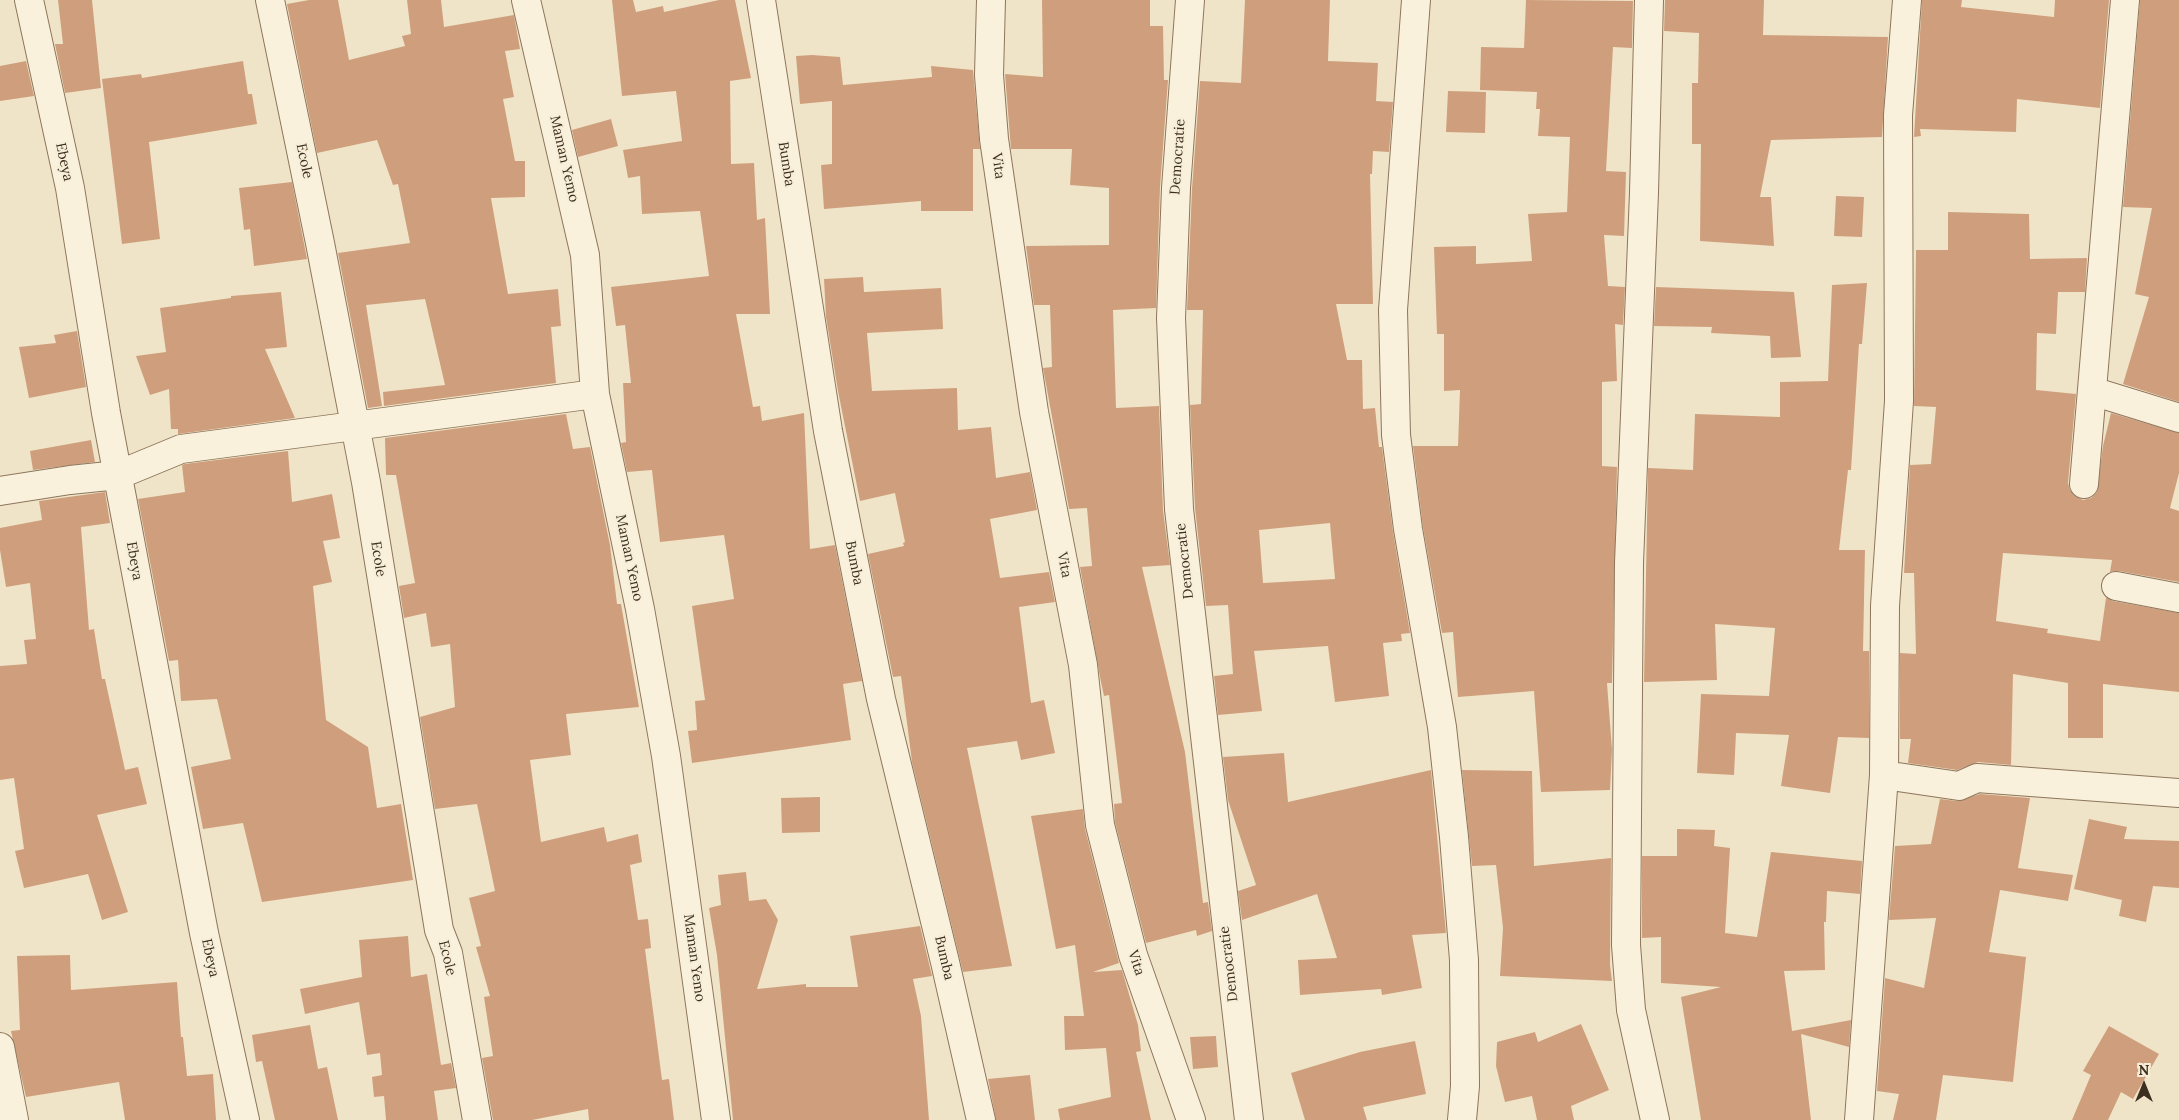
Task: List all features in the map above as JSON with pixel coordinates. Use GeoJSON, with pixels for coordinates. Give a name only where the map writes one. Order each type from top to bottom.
{"type":"FeatureCollection","features":[{"type":"Feature","properties":{"kind":"street","name":"Ebeya"},"geometry":{"type":"LineString","coordinates":[[29,0],[70,188],[118,475],[204,933],[245,1120]]}},
{"type":"Feature","properties":{"kind":"street","name":"Ecole"},"geometry":{"type":"LineString","coordinates":[[270,0],[320,243],[366,482],[439,930],[448,953],[478,1120]]}},
{"type":"Feature","properties":{"kind":"street","name":"Maman Yemo"},"geometry":{"type":"LineString","coordinates":[[526,0],[585,255],[595,394],[640,609],[664,746],[716,1120]]}},
{"type":"Feature","properties":{"kind":"street","name":"Bumba"},"geometry":{"type":"LineString","coordinates":[[761,0],[832,450],[881,699],[981,1120]]}},
{"type":"Feature","properties":{"kind":"street","name":"Vita"},"geometry":{"type":"LineString","coordinates":[[991,0],[989,75],[994,139],[1034,412],[1083,665],[1100,825],[1133,954],[1191,1120]]}},
{"type":"Feature","properties":{"kind":"street","name":"Democratie"},"geometry":{"type":"LineString","coordinates":[[1190,0],[1176,188],[1171,318],[1179,510],[1248,1120]]}},
{"type":"Feature","properties":{"kind":"street"},"geometry":{"type":"LineString","coordinates":[[1416,0],[1393,310],[1396,435],[1408,529],[1442,727],[1454,837],[1464,960],[1465,1086],[1462,1120]]}},
{"type":"Feature","properties":{"kind":"street"},"geometry":{"type":"LineString","coordinates":[[1649,0],[1644,193],[1628,562],[1626,945],[1631,1010],[1655,1120]]}},
{"type":"Feature","properties":{"kind":"street"},"geometry":{"type":"LineString","coordinates":[[1859,1120],[1884,775],[1885,606],[1899,400],[1898,115],[1907,0]]}},
{"type":"Feature","properties":{"kind":"street"},"geometry":{"type":"LineString","coordinates":[[2084,484],[2125,0]]}},
{"type":"Feature","properties":{"kind":"street"},"geometry":{"type":"LineString","coordinates":[[2092,391],[2179,418]]}},
{"type":"Feature","properties":{"kind":"street"},"geometry":{"type":"LineString","coordinates":[[0,491],[118,475],[181,449],[595,394]]}},
{"type":"Feature","properties":{"kind":"street"},"geometry":{"type":"LineString","coordinates":[[2116,586],[2179,598]]}},
{"type":"Feature","properties":{"kind":"street"},"geometry":{"type":"LineString","coordinates":[[1884,775],[1959,786],[1976,778],[2179,793]]}},
{"type":"Feature","properties":{"kind":"street"},"geometry":{"type":"LineString","coordinates":[[0,1047],[14,1120]]}},
{"type":"Feature","properties":{"kind":"building"},"geometry":{"type":"Polygon","coordinates":[[[58,0],[92,0],[101,88],[65,93],[55,44],[63,44],[58,0]]]}},
{"type":"Feature","properties":{"kind":"building"},"geometry":{"type":"Polygon","coordinates":[[[309,0],[338,0],[349,60],[405,46],[402,36],[411,34],[407,0],[441,0],[444,27],[514,15],[520,49],[505,51],[514,97],[503,99],[515,161],[525,161],[525,197],[491,198],[508,294],[558,289],[561,326],[551,327],[556,383],[384,406],[383,392],[445,385],[425,299],[366,305],[382,406],[368,408],[338,253],[410,243],[398,184],[393,185],[377,140],[317,153],[287,4],[309,0]]]}},
{"type":"Feature","properties":{"kind":"building"},"geometry":{"type":"Polygon","coordinates":[[[612,0],[633,0],[636,12],[663,6],[664,12],[719,0],[735,0],[751,78],[730,81],[731,164],[754,163],[757,220],[765,218],[770,314],[736,314],[753,407],[760,406],[762,421],[804,413],[810,549],[835,545],[862,681],[843,684],[851,740],[692,763],[688,731],[697,730],[695,701],[705,700],[692,606],[734,599],[724,535],[660,542],[652,470],[627,472],[621,443],[626,442],[623,383],[631,383],[625,325],[616,326],[611,287],[709,276],[700,211],[642,214],[640,176],[628,178],[623,150],[682,141],[676,91],[622,96],[612,0]]]}},
{"type":"Feature","properties":{"kind":"building"},"geometry":{"type":"Polygon","coordinates":[[[1042,0],[1150,0],[1150,26],[1163,26],[1164,80],[1168,80],[1160,187],[1156,308],[1113,310],[1116,408],[1159,406],[1163,510],[1170,565],[1142,567],[1185,752],[1203,903],[1208,902],[1212,931],[1197,936],[1196,930],[1146,943],[1115,822],[1114,804],[1122,803],[1109,695],[1104,696],[1080,567],[1092,566],[1087,508],[1069,509],[1043,368],[1052,367],[1050,305],[1034,305],[1026,246],[1109,245],[1109,188],[1070,185],[1072,149],[1011,149],[1005,74],[1043,77],[1042,0]]]}},
{"type":"Feature","properties":{"kind":"building"},"geometry":{"type":"Polygon","coordinates":[[[1245,0],[1330,0],[1328,61],[1378,63],[1376,101],[1393,102],[1389,152],[1373,151],[1372,174],[1370,174],[1373,304],[1336,304],[1347,360],[1362,360],[1363,409],[1375,408],[1379,447],[1382,447],[1393,532],[1410,633],[1401,634],[1402,641],[1383,643],[1389,696],[1335,702],[1328,646],[1254,651],[1262,711],[1218,715],[1214,676],[1233,674],[1228,605],[1206,606],[1195,508],[1190,405],[1201,404],[1203,310],[1187,310],[1192,189],[1200,81],[1241,83],[1245,0]],[[1330,523],[1259,530],[1263,583],[1335,579],[1330,523]]]}},
{"type":"Feature","properties":{"kind":"building"},"geometry":{"type":"Polygon","coordinates":[[[1526,0],[1633,1],[1632,48],[1613,47],[1606,171],[1626,172],[1624,236],[1604,235],[1608,286],[1625,287],[1623,325],[1615,324],[1617,381],[1602,382],[1602,466],[1617,467],[1612,683],[1607,683],[1612,750],[1610,790],[1541,792],[1534,691],[1458,697],[1453,632],[1442,633],[1423,527],[1413,446],[1458,446],[1460,390],[1444,391],[1444,334],[1437,334],[1434,247],[1476,246],[1476,264],[1532,261],[1528,214],[1567,212],[1570,137],[1538,136],[1540,109],[1536,109],[1537,92],[1480,90],[1481,47],[1524,48],[1526,0]]]}},
{"type":"Feature","properties":{"kind":"building"},"geometry":{"type":"Polygon","coordinates":[[[1665,0],[1764,0],[1763,35],[1888,37],[1882,137],[1771,140],[1760,197],[1771,197],[1774,246],[1700,241],[1701,144],[1692,144],[1692,83],[1698,83],[1699,33],[1664,31],[1665,0]]]}},
{"type":"Feature","properties":{"kind":"building"},"geometry":{"type":"Polygon","coordinates":[[[1922,0],[1962,0],[1961,7],[2054,17],[2055,0],[2109,0],[2100,108],[2017,99],[2016,132],[1920,129],[1921,136],[1914,137],[1922,0]]]}},
{"type":"Feature","properties":{"kind":"building"},"geometry":{"type":"Polygon","coordinates":[[[2140,0],[2179,0],[2179,402],[2123,384],[2149,297],[2135,294],[2152,208],[2123,207],[2140,0]]]}},
{"type":"Feature","properties":{"kind":"building"},"geometry":{"type":"Polygon","coordinates":[[[796,56],[840,57],[843,85],[932,77],[931,66],[973,70],[980,149],[973,149],[973,211],[921,211],[921,201],[824,209],[821,165],[832,164],[832,101],[800,104],[796,56]]]}},
{"type":"Feature","properties":{"kind":"building"},"geometry":{"type":"Polygon","coordinates":[[[26,61],[34,96],[0,101],[0,66],[26,61]]]}},
{"type":"Feature","properties":{"kind":"building"},"geometry":{"type":"Polygon","coordinates":[[[243,61],[248,94],[252,94],[257,124],[149,142],[160,239],[122,244],[102,79],[141,74],[142,78],[243,61]]]}},
{"type":"Feature","properties":{"kind":"building"},"geometry":{"type":"Polygon","coordinates":[[[1448,91],[1486,92],[1485,133],[1446,132],[1448,91]]]}},
{"type":"Feature","properties":{"kind":"building"},"geometry":{"type":"Polygon","coordinates":[[[611,119],[618,146],[578,157],[572,130],[611,119]]]}},
{"type":"Feature","properties":{"kind":"building"},"geometry":{"type":"Polygon","coordinates":[[[292,182],[307,259],[254,266],[250,229],[244,230],[239,188],[292,182]]]}},
{"type":"Feature","properties":{"kind":"building"},"geometry":{"type":"Polygon","coordinates":[[[1836,196],[1864,197],[1862,237],[1834,236],[1836,196]]]}},
{"type":"Feature","properties":{"kind":"building"},"geometry":{"type":"Polygon","coordinates":[[[1948,212],[2029,214],[2030,259],[2087,258],[2085,292],[2058,292],[2056,334],[2037,333],[2036,390],[2076,394],[2068,483],[2070,490],[2075,496],[2083,500],[2091,498],[2097,492],[2103,446],[2111,413],[2179,433],[2179,473],[2170,508],[2179,511],[2179,582],[2119,571],[2110,572],[2112,560],[2003,553],[1996,621],[2048,629],[2047,633],[2100,641],[2106,598],[2113,601],[2179,613],[2179,692],[2103,684],[2103,738],[2068,738],[2068,683],[2013,674],[2011,765],[1978,762],[1957,770],[1908,763],[1911,739],[1900,739],[1900,653],[1916,654],[1914,573],[1904,573],[1910,465],[1931,464],[1936,407],[1914,406],[1916,250],[1948,250],[1948,212]]]}},
{"type":"Feature","properties":{"kind":"building"},"geometry":{"type":"Polygon","coordinates":[[[863,277],[864,292],[941,288],[943,329],[867,333],[872,391],[957,388],[958,430],[991,427],[996,478],[1030,472],[1037,510],[990,519],[1000,578],[1049,572],[1055,602],[1019,607],[1031,703],[1044,700],[1055,753],[1021,760],[1017,741],[967,748],[1012,966],[963,972],[912,762],[901,676],[893,677],[868,554],[904,546],[903,543],[905,542],[895,493],[860,501],[838,391],[826,317],[824,279],[863,277]]]}},
{"type":"Feature","properties":{"kind":"building"},"geometry":{"type":"Polygon","coordinates":[[[1867,283],[1862,344],[1859,344],[1851,470],[1848,470],[1839,550],[1865,550],[1863,651],[1869,651],[1869,738],[1838,737],[1830,793],[1781,786],[1789,735],[1736,733],[1734,775],[1697,773],[1701,694],[1769,696],[1775,628],[1715,624],[1717,680],[1644,682],[1648,468],[1693,470],[1695,414],[1780,417],[1780,382],[1828,381],[1832,285],[1867,283]]]}},
{"type":"Feature","properties":{"kind":"building"},"geometry":{"type":"Polygon","coordinates":[[[1656,287],[1794,292],[1801,357],[1771,358],[1770,336],[1711,333],[1712,327],[1654,326],[1656,287]]]}},
{"type":"Feature","properties":{"kind":"building"},"geometry":{"type":"Polygon","coordinates":[[[281,292],[287,347],[265,349],[295,418],[178,434],[178,429],[171,429],[169,389],[150,395],[136,356],[166,352],[160,308],[231,298],[231,296],[281,292]]]}},
{"type":"Feature","properties":{"kind":"building"},"geometry":{"type":"Polygon","coordinates":[[[77,331],[86,387],[29,398],[19,347],[56,343],[54,335],[77,331]]]}},
{"type":"Feature","properties":{"kind":"building"},"geometry":{"type":"Polygon","coordinates":[[[566,414],[573,449],[590,447],[610,545],[617,604],[621,604],[639,707],[566,714],[571,755],[530,760],[541,842],[604,827],[607,842],[638,834],[642,862],[630,865],[638,920],[648,919],[651,948],[645,949],[662,1080],[669,1079],[674,1120],[589,1120],[588,1109],[532,1120],[493,1120],[482,1058],[493,1056],[484,997],[490,996],[476,947],[481,946],[469,898],[495,891],[477,804],[435,809],[420,717],[455,707],[450,644],[431,647],[426,613],[404,618],[399,586],[415,583],[396,475],[386,475],[385,438],[566,414]]]}},
{"type":"Feature","properties":{"kind":"building"},"geometry":{"type":"Polygon","coordinates":[[[91,440],[95,462],[33,470],[30,451],[91,440]]]}},
{"type":"Feature","properties":{"kind":"building"},"geometry":{"type":"Polygon","coordinates":[[[288,451],[292,502],[332,494],[340,538],[323,541],[332,582],[313,586],[326,720],[368,747],[377,808],[401,804],[413,880],[262,902],[243,823],[203,829],[191,767],[231,759],[217,699],[181,701],[178,660],[169,661],[138,499],[185,492],[182,465],[185,464],[288,451]]]}},
{"type":"Feature","properties":{"kind":"building"},"geometry":{"type":"Polygon","coordinates":[[[105,492],[110,523],[81,527],[89,630],[94,629],[102,679],[105,679],[125,770],[138,767],[147,804],[97,815],[128,912],[102,920],[88,874],[24,888],[15,851],[24,849],[14,778],[0,780],[0,666],[27,664],[24,640],[36,639],[30,583],[6,587],[0,550],[0,528],[42,520],[39,501],[105,492]]]}},
{"type":"Feature","properties":{"kind":"building"},"geometry":{"type":"Polygon","coordinates":[[[1284,753],[1288,802],[1431,770],[1446,933],[1412,935],[1422,988],[1382,995],[1381,989],[1300,995],[1298,960],[1337,958],[1317,894],[1242,920],[1238,891],[1256,885],[1228,800],[1223,757],[1284,753]]]}},
{"type":"Feature","properties":{"kind":"building"},"geometry":{"type":"Polygon","coordinates":[[[1462,770],[1532,771],[1534,866],[1611,858],[1610,965],[1612,981],[1500,976],[1503,928],[1496,865],[1472,866],[1462,770]]]}},
{"type":"Feature","properties":{"kind":"building"},"geometry":{"type":"Polygon","coordinates":[[[1980,794],[2030,798],[2018,868],[2073,875],[2068,901],[2000,890],[1989,952],[2026,957],[2013,1082],[1943,1075],[1936,1120],[1893,1120],[1899,1094],[1877,1091],[1885,978],[1924,988],[1936,918],[1889,920],[1895,846],[1931,844],[1940,799],[1957,801],[1980,794]]]}},
{"type":"Feature","properties":{"kind":"building"},"geometry":{"type":"Polygon","coordinates":[[[820,797],[820,832],[782,833],[781,798],[820,797]]]}},
{"type":"Feature","properties":{"kind":"building"},"geometry":{"type":"Polygon","coordinates":[[[1083,809],[1085,829],[1119,963],[1093,972],[1122,970],[1138,1025],[1141,1051],[1136,1052],[1151,1120],[1060,1120],[1058,1109],[1111,1097],[1106,1048],[1065,1050],[1064,1016],[1084,1016],[1075,945],[1056,949],[1031,816],[1083,809]]]}},
{"type":"Feature","properties":{"kind":"building"},"geometry":{"type":"Polygon","coordinates":[[[2089,819],[2127,827],[2124,839],[2179,841],[2179,888],[2153,886],[2146,922],[2119,916],[2122,900],[2074,889],[2089,819]]]}},
{"type":"Feature","properties":{"kind":"building"},"geometry":{"type":"Polygon","coordinates":[[[1677,829],[1715,830],[1714,846],[1730,848],[1725,933],[1757,937],[1771,852],[1862,861],[1860,894],[1827,891],[1826,922],[1824,922],[1825,970],[1784,971],[1792,1031],[1851,1020],[1849,1047],[1801,1034],[1811,1120],[1701,1120],[1681,997],[1721,987],[1661,983],[1661,937],[1642,938],[1642,856],[1677,856],[1677,829]]]}},
{"type":"Feature","properties":{"kind":"building"},"geometry":{"type":"Polygon","coordinates":[[[746,872],[749,901],[766,899],[778,920],[757,989],[806,984],[806,987],[858,987],[850,936],[920,926],[932,976],[913,979],[921,1016],[929,1120],[733,1120],[717,955],[709,908],[721,905],[718,875],[746,872]]]}},
{"type":"Feature","properties":{"kind":"building"},"geometry":{"type":"Polygon","coordinates":[[[408,936],[411,977],[427,974],[441,1065],[451,1063],[456,1088],[434,1091],[438,1120],[386,1120],[384,1096],[374,1097],[372,1077],[382,1075],[380,1053],[367,1055],[359,1002],[305,1014],[300,989],[362,977],[359,940],[408,936]]]}},
{"type":"Feature","properties":{"kind":"building"},"geometry":{"type":"Polygon","coordinates":[[[70,955],[71,990],[177,982],[181,1037],[183,1037],[187,1076],[213,1074],[216,1120],[125,1120],[119,1082],[26,1097],[11,1031],[20,1030],[17,956],[70,955]]]}},
{"type":"Feature","properties":{"kind":"building"},"geometry":{"type":"Polygon","coordinates":[[[1581,1024],[1609,1090],[1571,1106],[1574,1120],[1537,1120],[1532,1096],[1505,1102],[1496,1066],[1497,1042],[1535,1032],[1538,1042],[1581,1024]]]}},
{"type":"Feature","properties":{"kind":"building"},"geometry":{"type":"Polygon","coordinates":[[[310,1025],[318,1069],[327,1067],[338,1120],[275,1120],[262,1061],[256,1062],[252,1035],[310,1025]]]}},
{"type":"Feature","properties":{"kind":"building"},"geometry":{"type":"Polygon","coordinates":[[[2109,1026],[2159,1054],[2133,1099],[2121,1092],[2108,1120],[2072,1120],[2091,1075],[2083,1071],[2109,1026]]]}},
{"type":"Feature","properties":{"kind":"building"},"geometry":{"type":"Polygon","coordinates":[[[1216,1036],[1218,1067],[1193,1069],[1190,1037],[1216,1036]]]}},
{"type":"Feature","properties":{"kind":"building"},"geometry":{"type":"Polygon","coordinates":[[[1415,1041],[1426,1094],[1363,1107],[1367,1120],[1305,1120],[1291,1073],[1360,1052],[1415,1041]]]}},
{"type":"Feature","properties":{"kind":"building"},"geometry":{"type":"Polygon","coordinates":[[[1030,1075],[1035,1120],[996,1120],[988,1079],[1030,1075]]]}}]}
